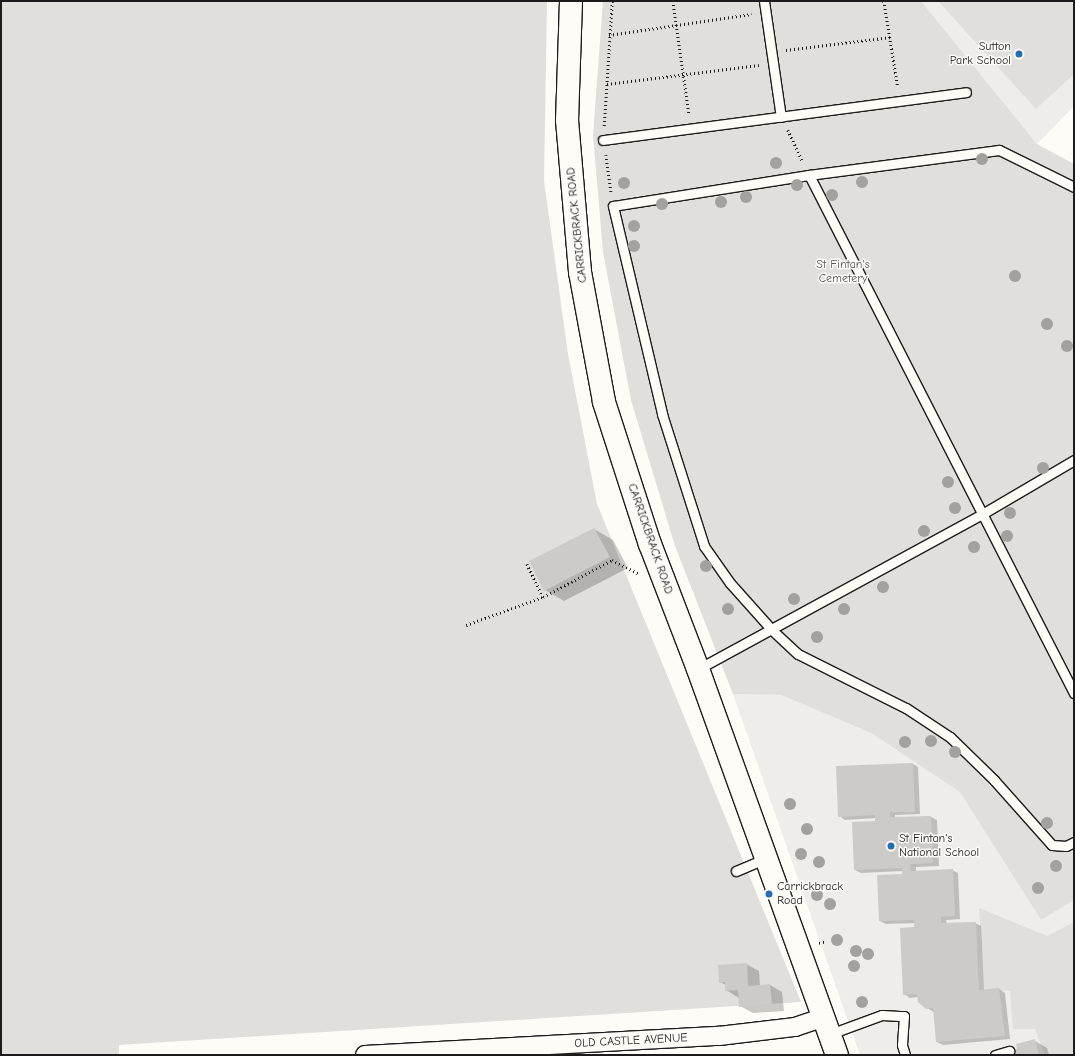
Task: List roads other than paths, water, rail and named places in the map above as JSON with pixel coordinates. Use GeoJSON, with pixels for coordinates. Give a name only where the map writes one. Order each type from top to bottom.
{"type":"FeatureCollection","features":[{"type":"Feature","properties":{"kind":"main road","name":"CARRICKBRACK ROAD"},"geometry":{"type":"LineString","coordinates":[[571,1],[566,120],[580,272],[604,402],[650,544],[698,669],[838,1055]]}},
{"type":"Feature","properties":{"kind":"street","name":"OLD CASTLE AVENUE"},"geometry":{"type":"LineString","coordinates":[[365,1055],[719,1036],[795,1027],[827,1025]]}},
{"type":"Feature","properties":{"kind":"lane"},"geometry":{"type":"LineString","coordinates":[[764,1],[781,117]]}},
{"type":"Feature","properties":{"kind":"lane"},"geometry":{"type":"LineString","coordinates":[[603,140],[966,92]]}},
{"type":"Feature","properties":{"kind":"lane"},"geometry":{"type":"LineString","coordinates":[[1074,186],[999,150],[809,175],[613,206],[662,414],[704,546],[730,583],[772,630],[798,654],[906,708],[950,737],[994,780],[1052,845],[1066,846],[1074,842]]}},
{"type":"Feature","properties":{"kind":"lane"},"geometry":{"type":"LineString","coordinates":[[809,175],[1074,693]]}},
{"type":"Feature","properties":{"kind":"lane"},"geometry":{"type":"LineString","coordinates":[[698,669],[772,630],[982,514],[1074,460]]}},
{"type":"Feature","properties":{"kind":"lane"},"geometry":{"type":"LineString","coordinates":[[736,871],[767,857]]}},
{"type":"Feature","properties":{"kind":"lane"},"geometry":{"type":"LineString","coordinates":[[827,1025],[882,1015],[904,1016],[902,1045],[905,1055]]}},
{"type":"Feature","properties":{"kind":"lane"},"geometry":{"type":"LineString","coordinates":[[994,1055],[1009,1051]]}},
{"type":"Feature","properties":{"kind":"place","name":"Sutton Park School"},"geometry":{"type":"Point","coordinates":[1019,54]}},
{"type":"Feature","properties":{"kind":"place","name":"St Fintan's National School"},"geometry":{"type":"Point","coordinates":[891,846]}},
{"type":"Feature","properties":{"kind":"place","name":"Carrickbrack Road"},"geometry":{"type":"Point","coordinates":[769,894]}},
{"type":"Feature","properties":{"kind":"park label","name":"St Fintan's Cemetery"},"geometry":{"type":"Point","coordinates":[843,272]}}]}
